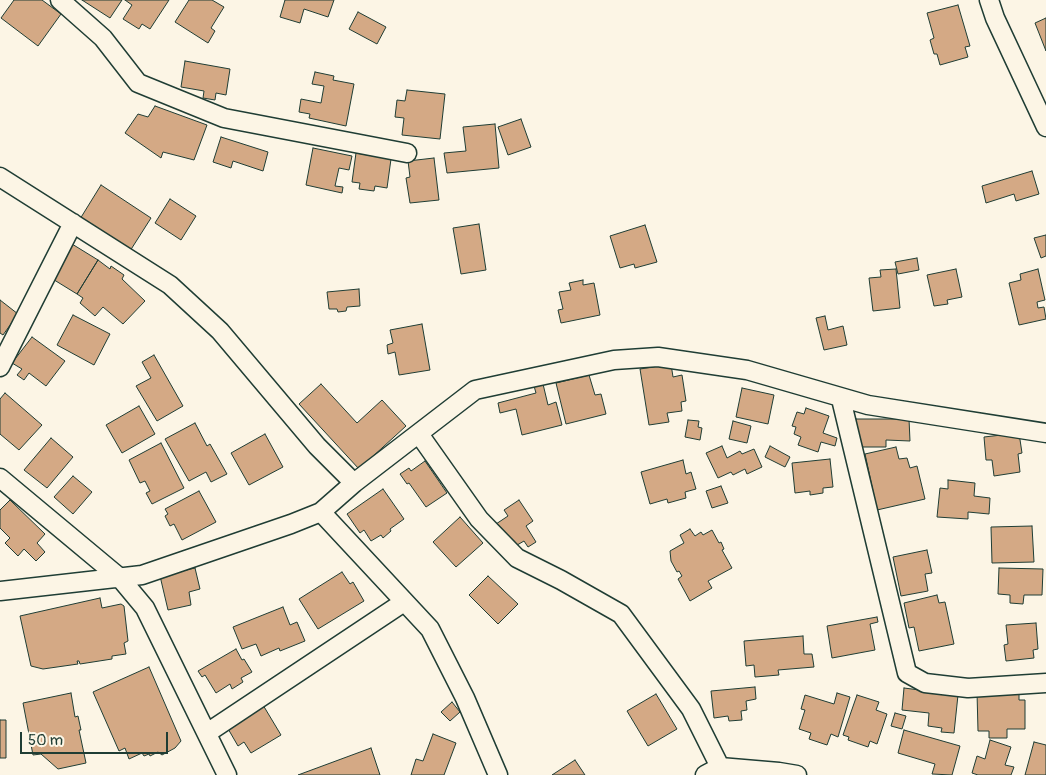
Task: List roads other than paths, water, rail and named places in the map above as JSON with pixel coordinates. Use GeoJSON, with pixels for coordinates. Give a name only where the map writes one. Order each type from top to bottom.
{"type":"FeatureCollection","features":[{"type":"Feature","properties":{"kind":"street"},"geometry":{"type":"LineString","coordinates":[[60,0],[103,38],[138,83],[224,118],[407,154]]}},
{"type":"Feature","properties":{"kind":"street"},"geometry":{"type":"LineString","coordinates":[[989,0],[995,18],[1046,127]]}},
{"type":"Feature","properties":{"kind":"street"},"geometry":{"type":"LineString","coordinates":[[0,176],[170,285],[220,331],[317,446],[354,483]]}},
{"type":"Feature","properties":{"kind":"street"},"geometry":{"type":"LineString","coordinates":[[0,367],[74,222]]}},
{"type":"Feature","properties":{"kind":"street"},"geometry":{"type":"LineString","coordinates":[[0,591],[142,575],[291,524],[321,512],[354,483],[475,390],[614,360],[658,357],[747,370],[841,399],[868,405],[1046,433]]}},
{"type":"Feature","properties":{"kind":"street"},"geometry":{"type":"LineString","coordinates":[[841,399],[907,673],[925,683],[968,688],[1046,683]]}},
{"type":"Feature","properties":{"kind":"street"},"geometry":{"type":"LineString","coordinates":[[420,434],[479,519],[516,558],[562,580],[621,614],[691,709],[716,772],[779,772],[797,775]]}},
{"type":"Feature","properties":{"kind":"street"},"geometry":{"type":"LineString","coordinates":[[0,478],[120,578],[145,608],[228,775]]}},
{"type":"Feature","properties":{"kind":"street"},"geometry":{"type":"LineString","coordinates":[[321,512],[430,629],[465,698],[498,775]]}},
{"type":"Feature","properties":{"kind":"street"},"geometry":{"type":"LineString","coordinates":[[207,733],[404,602]]}}]}
